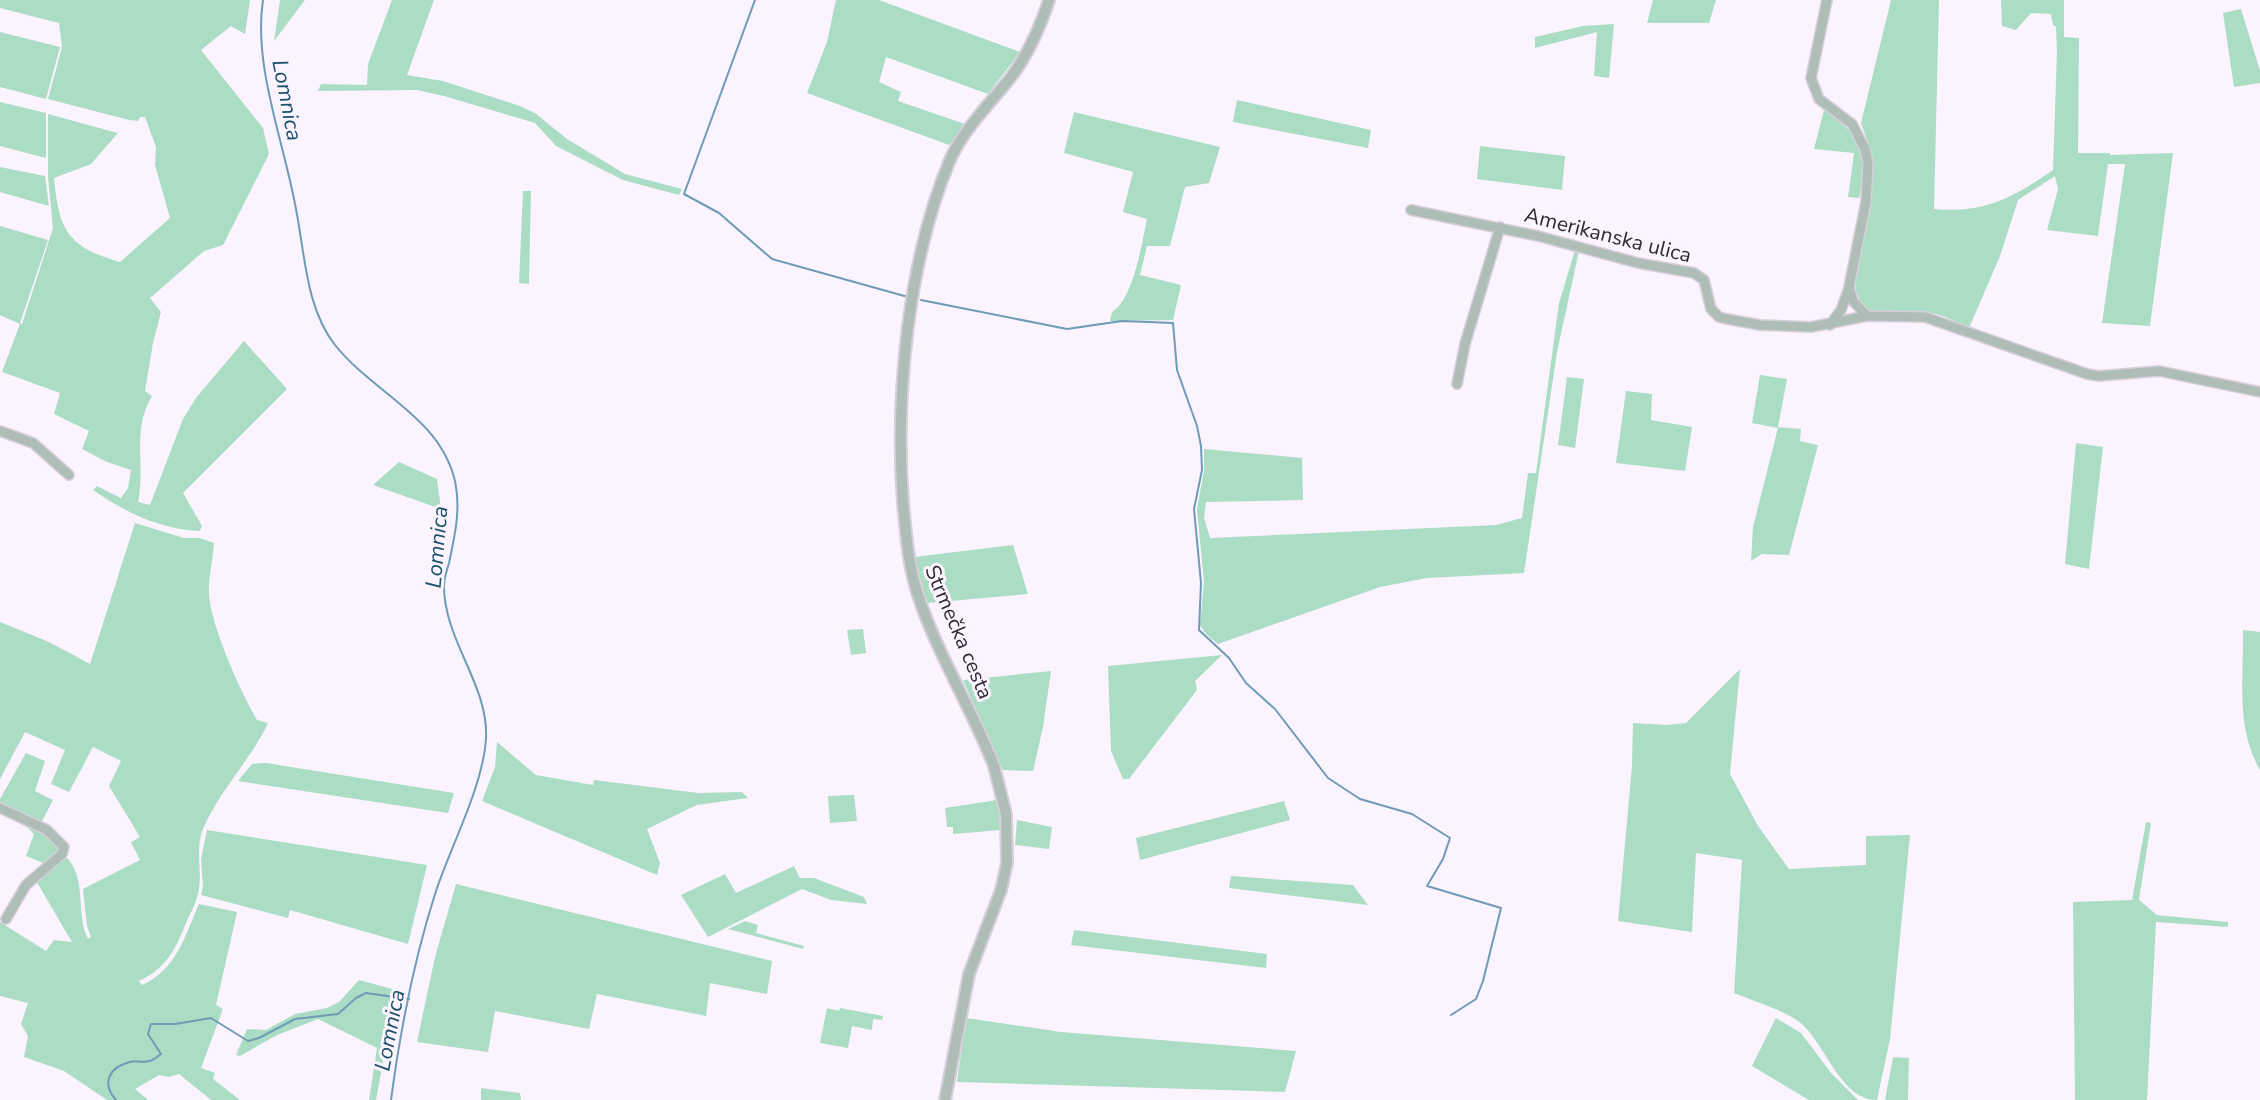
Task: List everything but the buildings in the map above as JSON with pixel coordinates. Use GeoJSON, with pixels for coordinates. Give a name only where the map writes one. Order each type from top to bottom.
{"type":"FeatureCollection","features":[{"type":"Feature","properties":{"kind":"street","name":"Strmečka cesta"},"geometry":{"type":"LineString","coordinates":[[945,1100],[969,974],[1005,876],[1008,831],[1003,794],[995,768],[926,614],[911,572],[900,439],[904,363],[924,246],[935,203],[951,159],[964,133],[1028,52],[1049,0]]}},
{"type":"Feature","properties":{"kind":"street"},"geometry":{"type":"LineString","coordinates":[[1827,0],[1812,70],[1813,87],[1825,105],[1852,124],[1860,136],[1868,163],[1866,202],[1849,287],[1841,310],[1830,325]]}},
{"type":"Feature","properties":{"kind":"street","name":"Amerikanska ulica"},"geometry":{"type":"LineString","coordinates":[[1411,210],[1500,227],[1638,263],[1694,273],[1704,280],[1711,309],[1719,317],[1760,325],[1811,327],[1867,316],[1934,319],[2087,374],[2099,376],[2159,371],[2260,392]]}},
{"type":"Feature","properties":{"kind":"street"},"geometry":{"type":"LineString","coordinates":[[1457,384],[1465,344],[1500,227]]}},
{"type":"Feature","properties":{"kind":"street"},"geometry":{"type":"LineString","coordinates":[[1849,287],[1853,301],[1867,316]]}},
{"type":"Feature","properties":{"kind":"street"},"geometry":{"type":"LineString","coordinates":[[0,431],[33,443],[69,476]]}},
{"type":"Feature","properties":{"kind":"street"},"geometry":{"type":"LineString","coordinates":[[0,808],[47,830],[64,847],[62,854],[26,885],[6,919]]}},
{"type":"Feature","properties":{"kind":"green space"},"geometry":{"type":"Polygon","coordinates":[[[0,0],[250,0],[245,34],[231,26],[201,50],[263,128],[269,154],[223,245],[204,251],[150,298],[161,312],[145,391],[152,396],[142,422],[140,435],[141,474],[138,502],[150,505],[183,419],[196,398],[244,341],[287,389],[183,493],[202,526],[200,531],[157,523],[118,506],[93,490],[97,486],[121,498],[128,488],[131,470],[107,462],[82,449],[89,431],[54,414],[60,393],[2,372],[20,324],[0,315],[0,226],[48,240],[20,323],[22,324],[53,228],[48,177],[48,114],[118,133],[91,164],[54,178],[63,223],[77,243],[88,250],[120,262],[170,218],[155,165],[156,147],[145,117],[140,117],[138,121],[129,120],[48,99],[62,47],[59,23],[0,8],[0,0]]]}},
{"type":"Feature","properties":{"kind":"green space"},"geometry":{"type":"Polygon","coordinates":[[[305,0],[274,41],[280,1],[305,0]]]}},
{"type":"Feature","properties":{"kind":"green space"},"geometry":{"type":"Polygon","coordinates":[[[392,0],[434,0],[407,75],[443,81],[520,106],[535,113],[567,139],[625,174],[682,189],[679,195],[623,180],[556,146],[535,123],[444,96],[417,90],[318,91],[321,84],[367,85],[368,64],[392,0]]]}},
{"type":"Feature","properties":{"kind":"green space"},"geometry":{"type":"Polygon","coordinates":[[[836,0],[879,0],[1020,52],[988,94],[886,57],[879,82],[901,92],[898,101],[965,124],[949,145],[807,93],[827,42],[836,0]]]}},
{"type":"Feature","properties":{"kind":"green space"},"geometry":{"type":"Polygon","coordinates":[[[1653,0],[1716,0],[1709,23],[1647,23],[1653,0]]]}},
{"type":"Feature","properties":{"kind":"green space"},"geometry":{"type":"Polygon","coordinates":[[[1891,0],[1939,0],[1934,209],[1952,210],[1998,202],[2053,170],[2056,27],[2053,25],[2051,14],[2031,13],[2016,30],[2002,26],[2001,0],[2064,0],[2064,37],[2079,38],[2078,153],[2110,153],[2110,155],[2173,153],[2150,326],[2102,323],[2125,164],[2108,164],[2098,236],[2047,230],[2058,189],[2055,176],[2018,200],[2000,256],[1969,328],[1935,314],[1918,312],[1883,314],[1865,307],[1859,298],[1855,284],[1872,177],[1868,143],[1861,123],[1891,0]]]}},
{"type":"Feature","properties":{"kind":"green space"},"geometry":{"type":"Polygon","coordinates":[[[2241,9],[2260,71],[2260,83],[2234,87],[2223,13],[2241,9]]]}},
{"type":"Feature","properties":{"kind":"green space"},"geometry":{"type":"Polygon","coordinates":[[[1614,24],[1609,78],[1594,76],[1597,32],[1535,48],[1535,37],[1583,26],[1614,24]]]}},
{"type":"Feature","properties":{"kind":"green space"},"geometry":{"type":"Polygon","coordinates":[[[0,32],[60,47],[46,99],[0,87],[0,32]]]}},
{"type":"Feature","properties":{"kind":"green space"},"geometry":{"type":"Polygon","coordinates":[[[1237,100],[1371,130],[1368,148],[1233,122],[1237,100]]]}},
{"type":"Feature","properties":{"kind":"green space"},"geometry":{"type":"Polygon","coordinates":[[[0,102],[46,113],[46,158],[0,146],[0,102]]]}},
{"type":"Feature","properties":{"kind":"green space"},"geometry":{"type":"Polygon","coordinates":[[[1824,110],[1847,128],[1860,147],[1863,169],[1859,198],[1848,197],[1854,153],[1814,149],[1824,110]]]}},
{"type":"Feature","properties":{"kind":"green space"},"geometry":{"type":"Polygon","coordinates":[[[1074,112],[1220,147],[1209,183],[1185,187],[1170,246],[1147,246],[1140,275],[1181,285],[1173,320],[1110,321],[1112,312],[1126,296],[1131,284],[1147,219],[1123,212],[1133,172],[1064,153],[1074,112]]]}},
{"type":"Feature","properties":{"kind":"green space"},"geometry":{"type":"Polygon","coordinates":[[[1480,146],[1565,156],[1562,190],[1477,179],[1480,146]]]}},
{"type":"Feature","properties":{"kind":"green space"},"geometry":{"type":"Polygon","coordinates":[[[0,167],[45,176],[49,206],[0,192],[0,167]]]}},
{"type":"Feature","properties":{"kind":"green space"},"geometry":{"type":"Polygon","coordinates":[[[523,191],[531,191],[529,284],[519,283],[523,191]]]}},
{"type":"Feature","properties":{"kind":"green space"},"geometry":{"type":"Polygon","coordinates":[[[1575,250],[1579,251],[1557,352],[1524,573],[1427,578],[1380,587],[1218,644],[1206,634],[1200,625],[1204,582],[1197,509],[1204,471],[1204,449],[1302,458],[1303,500],[1206,502],[1204,518],[1210,538],[1496,525],[1522,518],[1528,473],[1536,473],[1559,303],[1575,250]]]}},
{"type":"Feature","properties":{"kind":"green space"},"geometry":{"type":"Polygon","coordinates":[[[1760,375],[1787,379],[1778,427],[1801,429],[1800,441],[1818,445],[1789,555],[1762,554],[1751,561],[1753,527],[1778,428],[1752,423],[1760,375]]]}},
{"type":"Feature","properties":{"kind":"green space"},"geometry":{"type":"Polygon","coordinates":[[[1567,377],[1584,379],[1575,448],[1558,445],[1567,377]]]}},
{"type":"Feature","properties":{"kind":"green space"},"geometry":{"type":"Polygon","coordinates":[[[1626,391],[1652,394],[1651,420],[1692,427],[1685,471],[1616,463],[1626,391]]]}},
{"type":"Feature","properties":{"kind":"green space"},"geometry":{"type":"Polygon","coordinates":[[[2076,443],[2103,447],[2089,569],[2065,564],[2076,443]]]}},
{"type":"Feature","properties":{"kind":"green space"},"geometry":{"type":"Polygon","coordinates":[[[399,462],[437,479],[441,509],[373,485],[399,462]]]}},
{"type":"Feature","properties":{"kind":"green space"},"geometry":{"type":"Polygon","coordinates":[[[135,523],[184,538],[200,538],[214,543],[209,595],[215,624],[235,677],[250,708],[257,720],[268,723],[217,802],[203,829],[199,844],[198,896],[175,947],[157,970],[139,981],[142,985],[154,979],[171,961],[184,940],[199,904],[237,912],[216,1005],[223,1009],[201,1068],[215,1073],[213,1079],[240,1100],[211,1100],[179,1074],[169,1077],[159,1075],[135,1089],[148,1100],[107,1100],[64,1071],[24,1057],[28,1036],[21,1024],[28,1003],[0,996],[0,922],[46,951],[54,940],[72,942],[35,879],[65,856],[76,874],[84,929],[88,939],[91,937],[87,926],[83,889],[140,860],[131,842],[140,837],[109,786],[121,761],[93,747],[69,792],[51,784],[65,750],[25,732],[0,779],[0,622],[49,642],[90,664],[135,523]]]}},
{"type":"Feature","properties":{"kind":"green space"},"geometry":{"type":"Polygon","coordinates":[[[1013,545],[1028,594],[927,603],[914,557],[1013,545]]]}},
{"type":"Feature","properties":{"kind":"green space"},"geometry":{"type":"Polygon","coordinates":[[[863,629],[866,653],[851,655],[847,630],[863,629]]]}},
{"type":"Feature","properties":{"kind":"green space"},"geometry":{"type":"Polygon","coordinates":[[[2243,630],[2260,632],[2260,770],[2252,754],[2244,719],[2243,630]]]}},
{"type":"Feature","properties":{"kind":"green space"},"geometry":{"type":"Polygon","coordinates":[[[1222,655],[1195,681],[1197,690],[1129,779],[1123,779],[1111,751],[1108,666],[1222,655]]]}},
{"type":"Feature","properties":{"kind":"green space"},"geometry":{"type":"Polygon","coordinates":[[[1740,669],[1730,774],[1758,826],[1789,869],[1866,865],[1866,836],[1910,835],[1890,1039],[1877,1100],[1865,1098],[1854,1092],[1836,1072],[1813,1036],[1791,1016],[1734,993],[1742,860],[1696,853],[1692,932],[1618,921],[1632,766],[1633,723],[1667,725],[1686,723],[1740,669]]]}},
{"type":"Feature","properties":{"kind":"green space"},"geometry":{"type":"Polygon","coordinates":[[[1051,671],[1043,727],[1033,771],[1003,770],[963,680],[1051,671]]]}},
{"type":"Feature","properties":{"kind":"green space"},"geometry":{"type":"Polygon","coordinates":[[[497,742],[536,775],[593,785],[594,780],[698,793],[742,792],[748,798],[697,805],[647,829],[660,863],[657,875],[482,801],[495,767],[497,742]]]}},
{"type":"Feature","properties":{"kind":"green space"},"geometry":{"type":"Polygon","coordinates":[[[26,753],[45,761],[35,791],[53,800],[41,823],[0,803],[0,799],[26,753]]]}},
{"type":"Feature","properties":{"kind":"green space"},"geometry":{"type":"Polygon","coordinates":[[[266,763],[454,793],[448,813],[238,781],[252,764],[266,763]]]}},
{"type":"Feature","properties":{"kind":"green space"},"geometry":{"type":"Polygon","coordinates":[[[854,795],[857,821],[830,823],[828,796],[854,795]]]}},
{"type":"Feature","properties":{"kind":"green space"},"geometry":{"type":"Polygon","coordinates":[[[997,800],[1001,830],[953,834],[953,827],[947,827],[945,808],[997,800]]]}},
{"type":"Feature","properties":{"kind":"green space"},"geometry":{"type":"Polygon","coordinates":[[[1284,801],[1290,820],[1140,860],[1136,838],[1284,801]]]}},
{"type":"Feature","properties":{"kind":"green space"},"geometry":{"type":"Polygon","coordinates":[[[1017,820],[1052,827],[1049,849],[1015,845],[1017,820]]]}},
{"type":"Feature","properties":{"kind":"green space"},"geometry":{"type":"Polygon","coordinates":[[[2146,822],[2151,823],[2139,900],[2157,915],[2228,922],[2228,927],[2156,922],[2147,1100],[2075,1100],[2073,902],[2132,900],[2146,822]]]}},
{"type":"Feature","properties":{"kind":"green space"},"geometry":{"type":"Polygon","coordinates":[[[29,824],[52,837],[60,848],[43,863],[26,856],[34,834],[27,827],[29,824]]]}},
{"type":"Feature","properties":{"kind":"green space"},"geometry":{"type":"Polygon","coordinates":[[[207,830],[427,865],[408,944],[290,910],[288,918],[201,895],[203,887],[201,859],[207,830]]]}},
{"type":"Feature","properties":{"kind":"green space"},"geometry":{"type":"Polygon","coordinates":[[[794,866],[800,878],[814,878],[864,897],[867,904],[831,900],[802,889],[708,937],[681,895],[725,874],[736,893],[794,866]]]}},
{"type":"Feature","properties":{"kind":"green space"},"geometry":{"type":"Polygon","coordinates":[[[1231,876],[1353,885],[1368,905],[1229,888],[1231,876]]]}},
{"type":"Feature","properties":{"kind":"green space"},"geometry":{"type":"Polygon","coordinates":[[[456,884],[772,961],[767,994],[710,983],[706,1016],[597,994],[589,1029],[495,1011],[488,1052],[417,1042],[435,957],[456,884]]]}},
{"type":"Feature","properties":{"kind":"green space"},"geometry":{"type":"Polygon","coordinates":[[[745,921],[758,925],[756,933],[804,946],[803,949],[728,929],[745,921]]]}},
{"type":"Feature","properties":{"kind":"green space"},"geometry":{"type":"Polygon","coordinates":[[[1074,930],[1267,954],[1266,968],[1071,945],[1074,930]]]}},
{"type":"Feature","properties":{"kind":"green space"},"geometry":{"type":"Polygon","coordinates":[[[359,980],[396,990],[376,1100],[369,1100],[377,1048],[318,1019],[277,1035],[240,1056],[236,1055],[247,1029],[266,1030],[295,1014],[327,1008],[339,1002],[359,980]]]}},
{"type":"Feature","properties":{"kind":"green space"},"geometry":{"type":"Polygon","coordinates":[[[827,1008],[839,1011],[840,1008],[883,1016],[882,1020],[873,1019],[872,1030],[852,1026],[848,1048],[820,1043],[827,1008]]]}},
{"type":"Feature","properties":{"kind":"green space"},"geometry":{"type":"Polygon","coordinates":[[[966,1018],[1061,1032],[1296,1051],[1285,1092],[957,1082],[966,1018]]]}},
{"type":"Feature","properties":{"kind":"green space"},"geometry":{"type":"Polygon","coordinates":[[[1776,1018],[1801,1033],[1831,1073],[1858,1100],[1809,1100],[1752,1066],[1776,1018]]]}},
{"type":"Feature","properties":{"kind":"green space"},"geometry":{"type":"Polygon","coordinates":[[[1893,1057],[1909,1058],[1908,1100],[1885,1100],[1893,1057]]]}},
{"type":"Feature","properties":{"kind":"green space"},"geometry":{"type":"Polygon","coordinates":[[[481,1088],[520,1093],[521,1100],[481,1100],[481,1088]]]}},
{"type":"Feature","properties":{"kind":"waterway","name":"Lomnica"},"geometry":{"type":"LineString","coordinates":[[263,0],[261,25],[266,76],[290,179],[307,278],[318,314],[325,330],[350,362],[404,407],[435,440],[447,459],[455,481],[457,512],[444,583],[446,606],[451,626],[481,700],[485,719],[486,739],[479,776],[466,816],[442,873],[421,942],[404,1021],[391,1100]]}},
{"type":"Feature","properties":{"kind":"waterway"},"geometry":{"type":"LineString","coordinates":[[755,0],[684,194],[719,213],[772,259],[908,297]]}},
{"type":"Feature","properties":{"kind":"waterway"},"geometry":{"type":"LineString","coordinates":[[921,300],[1067,329],[1122,321],[1173,323],[1177,370],[1197,426],[1201,446],[1202,470],[1194,509],[1201,583],[1199,630],[1229,658],[1246,683],[1275,709],[1328,778],[1360,799],[1412,814],[1450,838],[1443,859],[1427,886],[1501,908],[1483,981],[1476,999],[1451,1015]]}},
{"type":"Feature","properties":{"kind":"waterway"},"geometry":{"type":"LineString","coordinates":[[116,1100],[111,1094],[108,1082],[112,1072],[123,1064],[132,1061],[151,1061],[161,1054],[148,1034],[151,1024],[175,1024],[211,1018],[248,1041],[259,1038],[295,1019],[338,1014],[356,998],[366,993],[409,999]]}}]}
